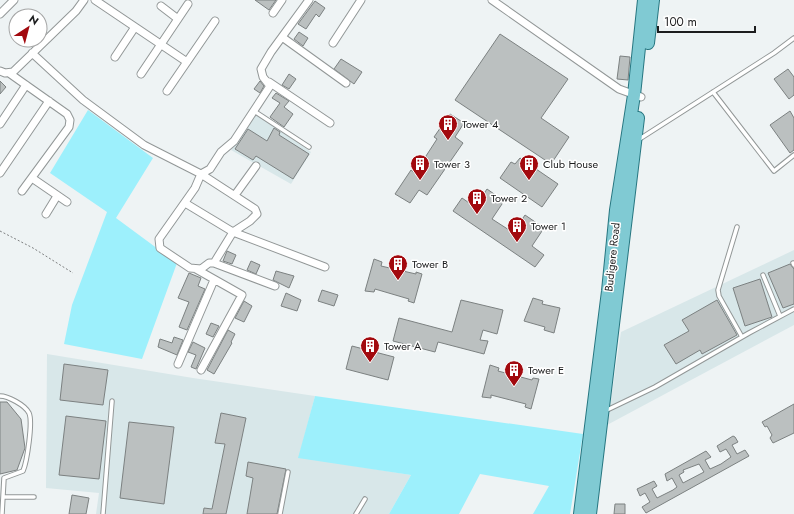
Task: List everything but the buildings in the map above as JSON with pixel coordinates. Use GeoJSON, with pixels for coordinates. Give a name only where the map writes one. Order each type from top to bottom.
{"type":"FeatureCollection","features":[{"type":"Feature","properties":{"kind":"main road","name":"Budigere Road"},"geometry":{"type":"LineString","coordinates":[[590,514],[635,141],[644,0]]}},
{"type":"Feature","properties":{"kind":"main road","name":"Budigere Road"},"geometry":{"type":"LineString","coordinates":[[580,514],[608,291],[616,210],[638,96],[653,0]]}},
{"type":"Feature","properties":{"kind":"street"},"geometry":{"type":"LineString","coordinates":[[0,14],[14,0]]}},
{"type":"Feature","properties":{"kind":"street"},"geometry":{"type":"LineString","coordinates":[[9,73],[13,72],[76,11],[84,0]]}},
{"type":"Feature","properties":{"kind":"street"},"geometry":{"type":"LineString","coordinates":[[95,0],[187,62]]}},
{"type":"Feature","properties":{"kind":"street"},"geometry":{"type":"LineString","coordinates":[[273,13],[282,0]]}},
{"type":"Feature","properties":{"kind":"street"},"geometry":{"type":"LineString","coordinates":[[276,286],[214,263],[209,263],[201,269],[190,268],[160,248],[159,239],[195,188],[201,174],[210,168],[221,152],[234,141],[270,88],[270,84],[262,74],[261,69],[308,0]]}},
{"type":"Feature","properties":{"kind":"street"},"geometry":{"type":"LineString","coordinates":[[333,43],[361,0]]}},
{"type":"Feature","properties":{"kind":"street"},"geometry":{"type":"LineString","coordinates":[[492,0],[619,89],[638,96]]}},
{"type":"Feature","properties":{"kind":"street"},"geometry":{"type":"LineString","coordinates":[[141,74],[188,4]]}},
{"type":"Feature","properties":{"kind":"street"},"geometry":{"type":"LineString","coordinates":[[161,6],[178,19]]}},
{"type":"Feature","properties":{"kind":"street"},"geometry":{"type":"LineString","coordinates":[[166,91],[215,21]]}},
{"type":"Feature","properties":{"kind":"street"},"geometry":{"type":"LineString","coordinates":[[115,57],[135,27]]}},
{"type":"Feature","properties":{"kind":"street"},"geometry":{"type":"LineString","coordinates":[[282,37],[346,83]]}},
{"type":"Feature","properties":{"kind":"street"},"geometry":{"type":"LineString","coordinates":[[32,53],[83,100],[139,142],[201,174],[256,209],[257,214],[250,222],[233,232],[214,263]]}},
{"type":"Feature","properties":{"kind":"street"},"geometry":{"type":"LineString","coordinates":[[0,71],[9,73],[67,114],[70,120],[69,127],[22,192]]}},
{"type":"Feature","properties":{"kind":"street"},"geometry":{"type":"LineString","coordinates":[[266,80],[330,123]]}},
{"type":"Feature","properties":{"kind":"street"},"geometry":{"type":"LineString","coordinates":[[0,124],[26,85]]}},
{"type":"Feature","properties":{"kind":"street"},"geometry":{"type":"LineString","coordinates":[[0,173],[49,101]]}},
{"type":"Feature","properties":{"kind":"street"},"geometry":{"type":"LineString","coordinates":[[235,195],[256,166]]}},
{"type":"Feature","properties":{"kind":"street"},"geometry":{"type":"LineString","coordinates":[[32,178],[67,202]]}},
{"type":"Feature","properties":{"kind":"street"},"geometry":{"type":"LineString","coordinates":[[46,214],[57,196]]}},
{"type":"Feature","properties":{"kind":"street"},"geometry":{"type":"LineString","coordinates":[[185,203],[233,232],[325,267]]}},
{"type":"Feature","properties":{"kind":"street"},"geometry":{"type":"LineString","coordinates":[[196,269],[242,295],[200,370]]}},
{"type":"Feature","properties":{"kind":"street"},"geometry":{"type":"LineString","coordinates":[[178,364],[214,280]]}},
{"type":"Feature","properties":{"kind":"lane"},"geometry":{"type":"LineString","coordinates":[[635,141],[774,53],[794,38]]}},
{"type":"Feature","properties":{"kind":"lane"},"geometry":{"type":"LineString","coordinates":[[713,92],[774,171],[794,155]]}},
{"type":"Feature","properties":{"kind":"lane"},"geometry":{"type":"LineString","coordinates":[[254,111],[308,146]]}},
{"type":"Feature","properties":{"kind":"lane"},"geometry":{"type":"LineString","coordinates":[[738,227],[718,290],[719,296],[742,337]]}},
{"type":"Feature","properties":{"kind":"lane"},"geometry":{"type":"LineString","coordinates":[[763,274],[780,316]]}},
{"type":"Feature","properties":{"kind":"lane"},"geometry":{"type":"LineString","coordinates":[[603,412],[655,387],[794,309]]}},
{"type":"Feature","properties":{"kind":"lane"},"geometry":{"type":"LineString","coordinates":[[0,396],[25,408],[29,414],[26,465],[23,471],[2,478],[4,497],[2,514]]}},
{"type":"Feature","properties":{"kind":"lane"},"geometry":{"type":"LineString","coordinates":[[103,514],[112,401]]}},
{"type":"Feature","properties":{"kind":"lane"},"geometry":{"type":"LineString","coordinates":[[280,514],[288,472]]}},
{"type":"Feature","properties":{"kind":"lane"},"geometry":{"type":"LineString","coordinates":[[4,497],[34,497]]}},
{"type":"Feature","properties":{"kind":"lane"},"geometry":{"type":"LineString","coordinates":[[356,514],[365,499]]}},
{"type":"Feature","properties":{"kind":"path"},"geometry":{"type":"LineString","coordinates":[[0,231],[33,248],[73,273]]}},
{"type":"Feature","properties":{"kind":"shaded area"},"geometry":{"type":"Polygon","coordinates":[[[88,110],[153,158],[116,218],[177,263],[142,359],[64,344],[72,305],[107,212],[50,173],[88,110]]]}},
{"type":"Feature","properties":{"kind":"shaded area"},"geometry":{"type":"Polygon","coordinates":[[[256,114],[311,152],[291,184],[231,150],[256,114]]]}},
{"type":"Feature","properties":{"kind":"shaded area"},"geometry":{"type":"Polygon","coordinates":[[[794,250],[794,325],[607,425],[621,332],[794,250]]]}},
{"type":"Feature","properties":{"kind":"shaded area"},"geometry":{"type":"Polygon","coordinates":[[[47,354],[315,396],[299,457],[411,475],[389,514],[96,514],[99,493],[46,488],[47,354]]]}},
{"type":"Feature","properties":{"kind":"shaded area"},"geometry":{"type":"Polygon","coordinates":[[[315,396],[583,434],[570,514],[533,514],[549,486],[480,474],[459,514],[389,514],[411,475],[298,458],[315,396]]]}},
{"type":"Feature","properties":{"kind":"place","name":"Tower 4"},"geometry":{"type":"Point","coordinates":[448,141]}},
{"type":"Feature","properties":{"kind":"place","name":"Tower 3"},"geometry":{"type":"Point","coordinates":[420,181]}},
{"type":"Feature","properties":{"kind":"place","name":"Club House"},"geometry":{"type":"Point","coordinates":[529,181]}},
{"type":"Feature","properties":{"kind":"place","name":"Tower 2"},"geometry":{"type":"Point","coordinates":[477,215]}},
{"type":"Feature","properties":{"kind":"place","name":"Tower 1"},"geometry":{"type":"Point","coordinates":[517,243]}},
{"type":"Feature","properties":{"kind":"place","name":"Tower B"},"geometry":{"type":"Point","coordinates":[398,281]}},
{"type":"Feature","properties":{"kind":"place","name":"Tower A"},"geometry":{"type":"Point","coordinates":[370,363]}},
{"type":"Feature","properties":{"kind":"place","name":"Tower E"},"geometry":{"type":"Point","coordinates":[514,387]}}]}
